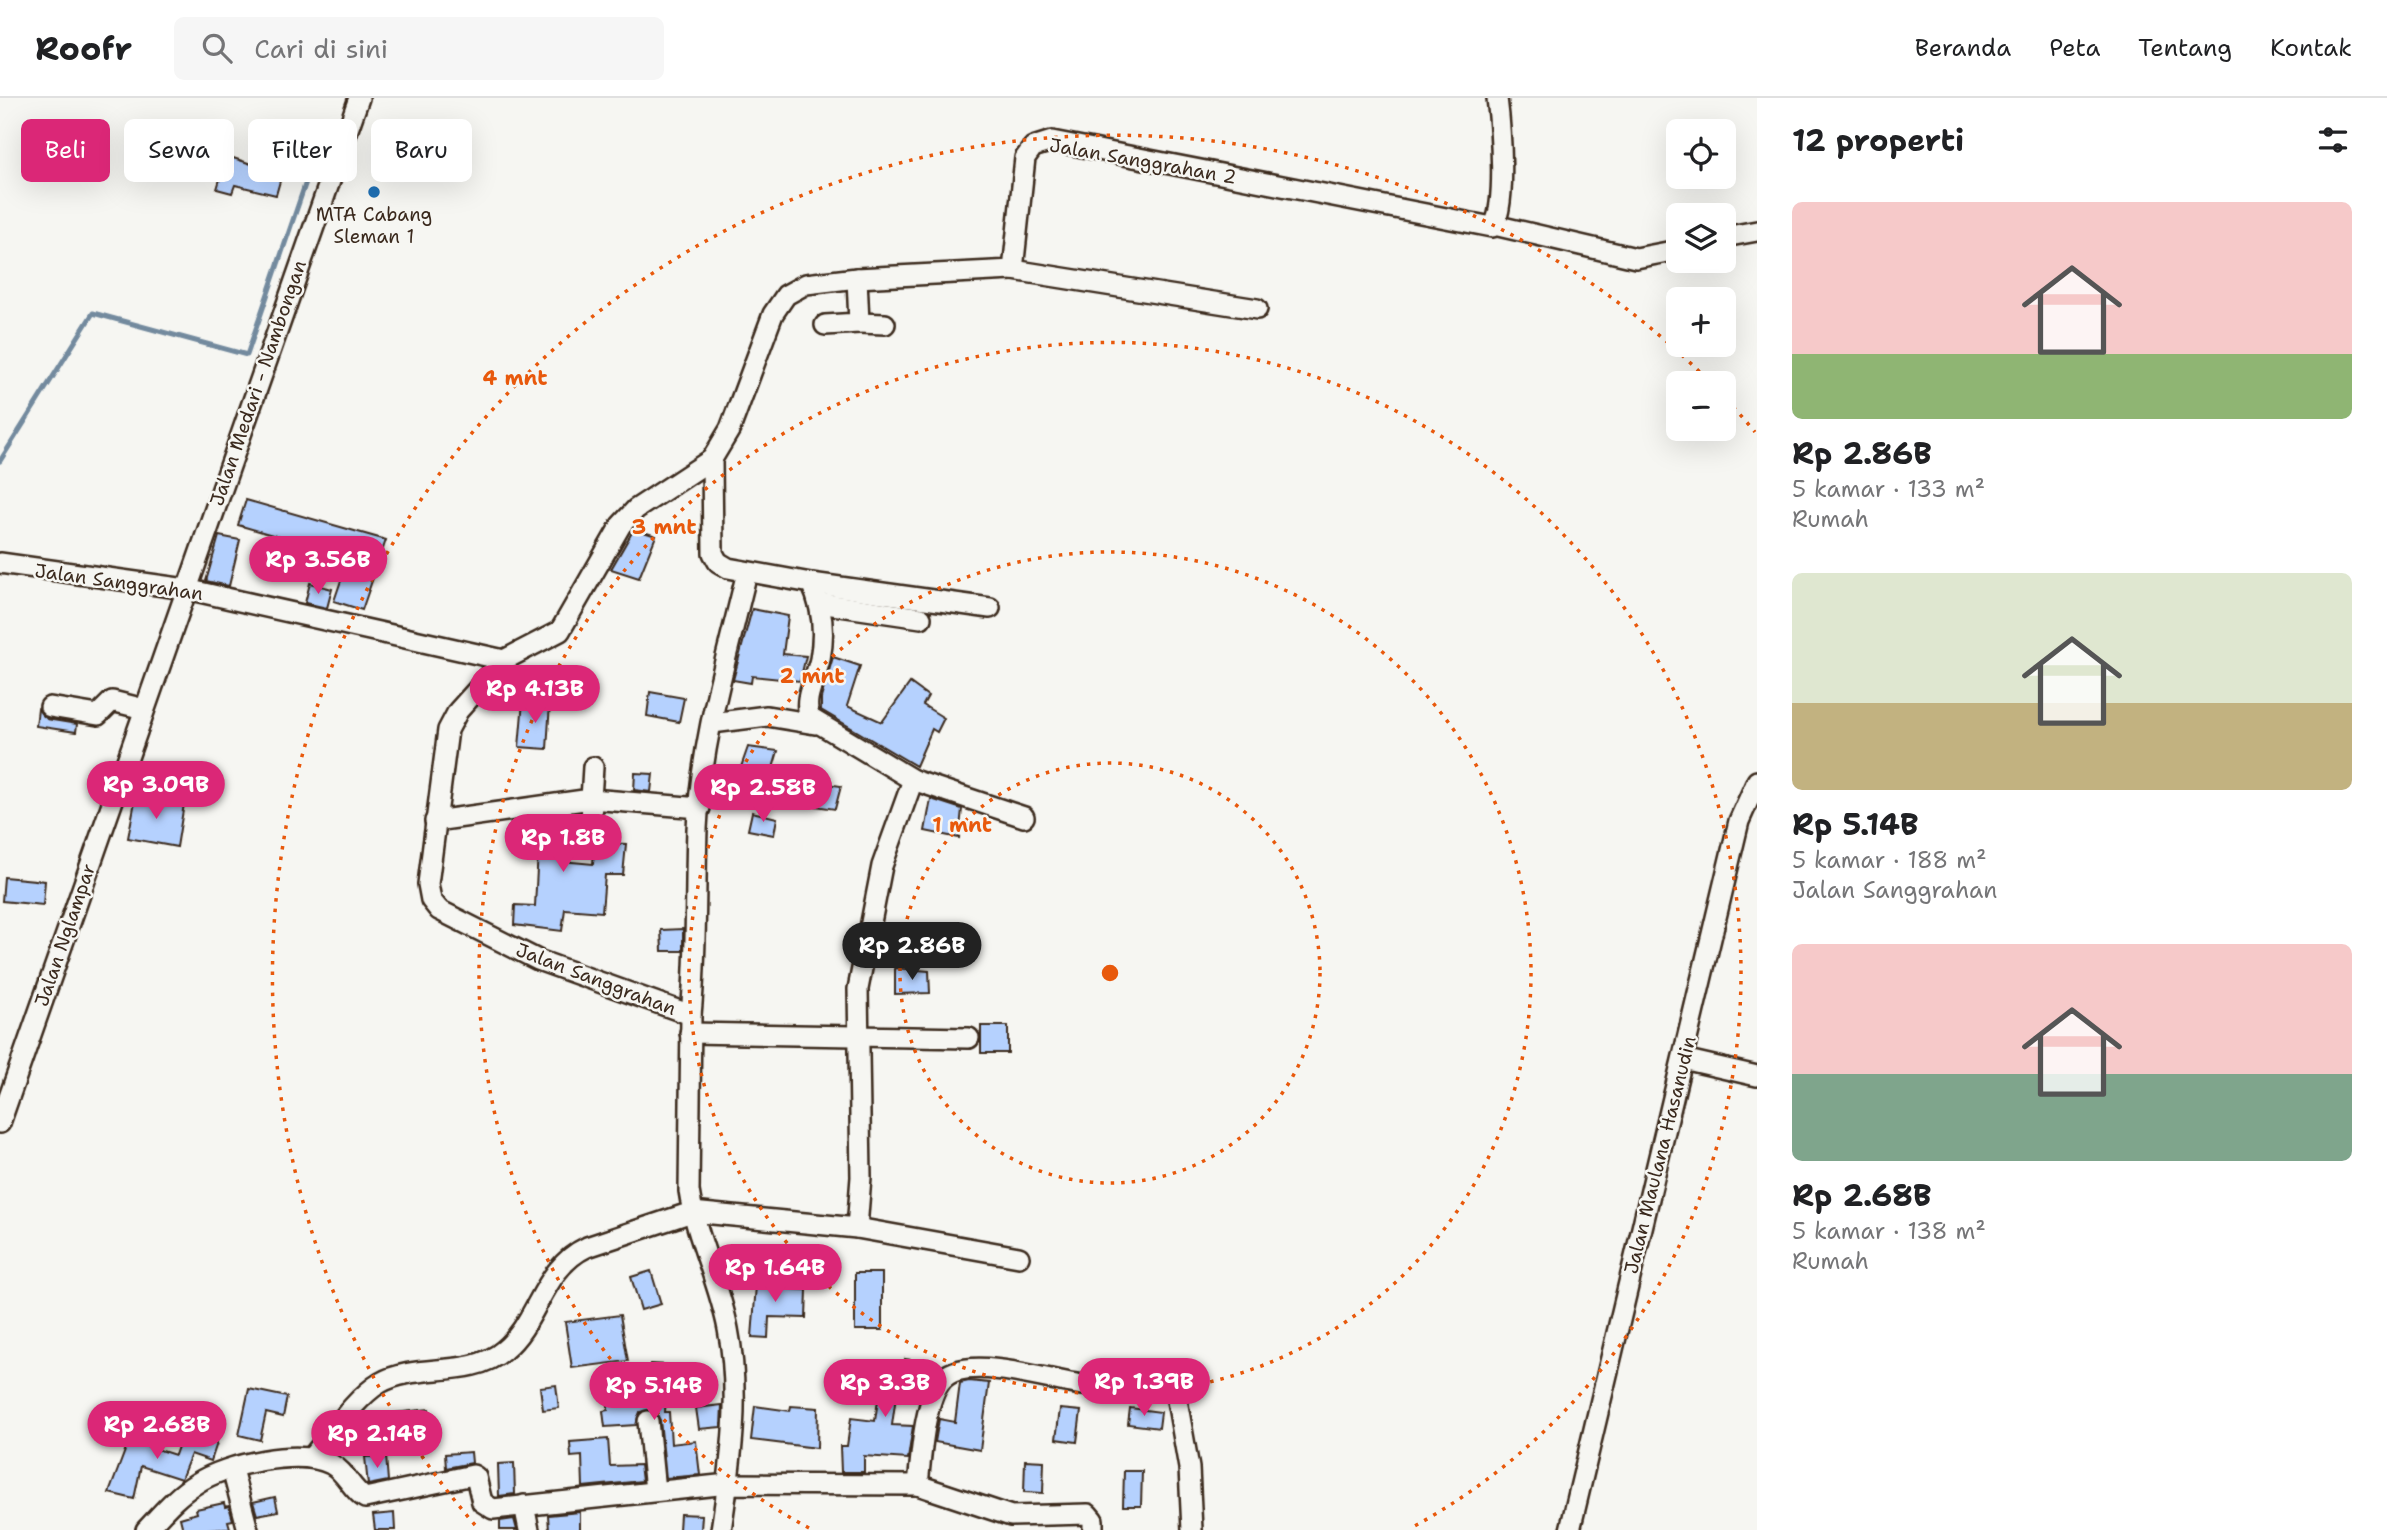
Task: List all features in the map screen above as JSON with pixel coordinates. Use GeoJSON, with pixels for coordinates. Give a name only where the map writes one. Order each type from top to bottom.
{"type":"FeatureCollection","features":[{"type":"Feature","properties":{"kind":"street","name":"Jalan Medari - Nambongan"},"geometry":{"type":"LineString","coordinates":[[186,590],[359,98]]}},
{"type":"Feature","properties":{"kind":"street"},"geometry":{"type":"LineString","coordinates":[[1497,98],[1502,136],[1498,217],[1494,225],[1636,258],[1666,252]]}},
{"type":"Feature","properties":{"kind":"street","name":"Jalan Sanggrahan 2"},"geometry":{"type":"LineString","coordinates":[[1013,270],[1025,158],[1032,148],[1052,141],[1486,228],[1494,225]]}},
{"type":"Feature","properties":{"kind":"street"},"geometry":{"type":"LineString","coordinates":[[1736,235],[1757,231]]}},
{"type":"Feature","properties":{"kind":"street"},"geometry":{"type":"LineString","coordinates":[[504,660],[560,631],[628,517],[712,459],[730,429],[773,314],[786,295],[806,285],[857,278],[1013,270],[1257,309]]}},
{"type":"Feature","properties":{"kind":"street"},"geometry":{"type":"LineString","coordinates":[[857,278],[859,323]]}},
{"type":"Feature","properties":{"kind":"street"},"geometry":{"type":"LineString","coordinates":[[825,325],[885,324]]}},
{"type":"Feature","properties":{"kind":"street"},"geometry":{"type":"LineString","coordinates":[[712,459],[713,553],[718,562],[728,568],[811,583],[989,608]]}},
{"type":"Feature","properties":{"kind":"street","name":"Jalan Sanggrahan"},"geometry":{"type":"LineString","coordinates":[[0,563],[186,590],[504,660]]}},
{"type":"Feature","properties":{"kind":"street"},"geometry":{"type":"LineString","coordinates":[[747,572],[712,723],[700,808],[697,952],[691,1024],[859,1037],[969,1038]]}},
{"type":"Feature","properties":{"kind":"street"},"geometry":{"type":"LineString","coordinates":[[811,583],[819,603],[822,643],[807,702],[807,711],[815,724]]}},
{"type":"Feature","properties":{"kind":"street","name":"Jalan Nglampar"},"geometry":{"type":"LineString","coordinates":[[0,1123],[186,590]]}},
{"type":"Feature","properties":{"kind":"street"},"geometry":{"type":"LineString","coordinates":[[819,603],[921,618]]}},
{"type":"Feature","properties":{"kind":"street","name":"Jalan Sanggrahan"},"geometry":{"type":"LineString","coordinates":[[504,660],[457,711],[448,730],[428,884],[431,900],[439,910],[538,960],[691,1024],[689,1191],[692,1212],[714,1270],[729,1330],[736,1391],[721,1530]]}},
{"type":"Feature","properties":{"kind":"street"},"geometry":{"type":"LineString","coordinates":[[50,707],[98,715],[112,701],[144,709]]}},
{"type":"Feature","properties":{"kind":"street"},"geometry":{"type":"LineString","coordinates":[[712,723],[767,716],[815,724],[913,780],[1024,817]]}},
{"type":"Feature","properties":{"kind":"street"},"geometry":{"type":"LineString","coordinates":[[593,767],[592,823],[605,831]]}},
{"type":"Feature","properties":{"kind":"street"},"geometry":{"type":"LineString","coordinates":[[857,1228],[860,1177],[858,989],[865,937],[882,866],[913,780]]}},
{"type":"Feature","properties":{"kind":"street","name":"Jalan Maulana Hasanudin"},"geometry":{"type":"LineString","coordinates":[[1570,1530],[1739,821],[1757,781]]}},
{"type":"Feature","properties":{"kind":"street"},"geometry":{"type":"LineString","coordinates":[[435,821],[591,799],[700,808]]}},
{"type":"Feature","properties":{"kind":"street"},"geometry":{"type":"LineString","coordinates":[[1684,1059],[1757,1076]]}},
{"type":"Feature","properties":{"kind":"street"},"geometry":{"type":"LineString","coordinates":[[310,1458],[380,1382],[401,1375],[477,1363],[502,1352],[518,1332],[546,1284],[577,1252],[692,1212],[857,1228],[1019,1257]]}},
{"type":"Feature","properties":{"kind":"street"},"geometry":{"type":"LineString","coordinates":[[918,1485],[930,1404],[942,1380],[956,1371],[1015,1372],[1083,1385],[1116,1387],[1170,1382],[1175,1389],[1189,1468],[1192,1530]]}},
{"type":"Feature","properties":{"kind":"street"},"geometry":{"type":"LineString","coordinates":[[648,1422],[655,1491]]}},
{"type":"Feature","properties":{"kind":"street"},"geometry":{"type":"LineString","coordinates":[[146,1530],[197,1483],[232,1469],[279,1457],[310,1458],[332,1464],[365,1498],[465,1474],[476,1477],[486,1506],[524,1505],[728,1484],[918,1485],[1011,1516],[1043,1523],[1088,1514],[1093,1520],[1093,1530]]}},
{"type":"Feature","properties":{"kind":"street"},"geometry":{"type":"LineString","coordinates":[[232,1469],[248,1530]]}},
{"type":"Feature","properties":{"kind":"street"},"geometry":{"type":"LineString","coordinates":[[524,1505],[529,1530]]}},
{"type":"Feature","properties":{"kind":"building"},"geometry":{"type":"Polygon","coordinates":[[[234,158],[248,163],[248,182],[280,182],[276,195],[235,185],[232,193],[217,189],[219,182],[234,182],[234,158]]]}},
{"type":"Feature","properties":{"kind":"building"},"geometry":{"type":"Polygon","coordinates":[[[246,500],[386,540],[362,610],[334,601],[349,557],[238,525],[246,500]]]}},
{"type":"Feature","properties":{"kind":"building"},"geometry":{"type":"Polygon","coordinates":[[[634,529],[656,536],[639,578],[611,569],[634,529]]]}},
{"type":"Feature","properties":{"kind":"building"},"geometry":{"type":"Polygon","coordinates":[[[219,536],[240,540],[229,586],[206,581],[219,536]]]}},
{"type":"Feature","properties":{"kind":"building"},"geometry":{"type":"Polygon","coordinates":[[[310,583],[332,589],[327,608],[305,603],[310,583]]]}},
{"type":"Feature","properties":{"kind":"building"},"geometry":{"type":"Polygon","coordinates":[[[752,609],[788,616],[783,654],[806,656],[800,681],[752,676],[751,683],[733,680],[752,609]]]}},
{"type":"Feature","properties":{"kind":"building"},"geometry":{"type":"Polygon","coordinates":[[[833,657],[860,666],[847,706],[882,722],[910,683],[928,696],[923,705],[944,718],[937,732],[932,729],[916,766],[821,710],[821,698],[833,657]]]}},
{"type":"Feature","properties":{"kind":"building"},"geometry":{"type":"Polygon","coordinates":[[[650,692],[684,698],[679,722],[647,716],[650,692]]]}},
{"type":"Feature","properties":{"kind":"building"},"geometry":{"type":"Polygon","coordinates":[[[523,701],[550,703],[547,749],[519,747],[523,701]]]}},
{"type":"Feature","properties":{"kind":"building"},"geometry":{"type":"Polygon","coordinates":[[[38,709],[47,719],[77,724],[76,732],[36,726],[38,709]]]}},
{"type":"Feature","properties":{"kind":"building"},"geometry":{"type":"Polygon","coordinates":[[[748,747],[778,751],[771,775],[741,767],[748,747]]]}},
{"type":"Feature","properties":{"kind":"building"},"geometry":{"type":"Polygon","coordinates":[[[635,773],[653,774],[651,792],[634,790],[635,773]]]}},
{"type":"Feature","properties":{"kind":"building"},"geometry":{"type":"Polygon","coordinates":[[[813,782],[841,786],[835,809],[808,805],[813,782]]]}},
{"type":"Feature","properties":{"kind":"building"},"geometry":{"type":"Polygon","coordinates":[[[136,796],[184,804],[177,847],[128,838],[136,796]]]}},
{"type":"Feature","properties":{"kind":"building"},"geometry":{"type":"Polygon","coordinates":[[[931,799],[962,809],[959,838],[925,831],[931,799]]]}},
{"type":"Feature","properties":{"kind":"building"},"geometry":{"type":"Polygon","coordinates":[[[752,812],[777,818],[774,835],[748,830],[752,812]]]}},
{"type":"Feature","properties":{"kind":"building"},"geometry":{"type":"Polygon","coordinates":[[[567,815],[562,861],[593,864],[595,839],[604,843],[626,844],[623,875],[605,875],[602,912],[565,909],[562,931],[514,925],[515,905],[535,906],[538,850],[519,851],[513,822],[567,815]]]}},
{"type":"Feature","properties":{"kind":"building"},"geometry":{"type":"Polygon","coordinates":[[[4,877],[45,881],[43,905],[2,901],[4,877]]]}},
{"type":"Feature","properties":{"kind":"building"},"geometry":{"type":"Polygon","coordinates":[[[683,929],[683,951],[662,951],[661,930],[683,929]]]}},
{"type":"Feature","properties":{"kind":"building"},"geometry":{"type":"Polygon","coordinates":[[[895,968],[929,971],[930,993],[895,994],[895,968]]]}},
{"type":"Feature","properties":{"kind":"building"},"geometry":{"type":"Polygon","coordinates":[[[981,1026],[1008,1026],[1008,1053],[981,1053],[981,1026]]]}},
{"type":"Feature","properties":{"kind":"building"},"geometry":{"type":"Polygon","coordinates":[[[651,1271],[661,1304],[641,1310],[631,1277],[651,1271]]]}},
{"type":"Feature","properties":{"kind":"building"},"geometry":{"type":"Polygon","coordinates":[[[757,1272],[773,1273],[772,1288],[807,1290],[806,1318],[769,1317],[768,1338],[752,1337],[757,1272]]]}},
{"type":"Feature","properties":{"kind":"building"},"geometry":{"type":"Polygon","coordinates":[[[855,1273],[882,1273],[882,1330],[855,1330],[855,1273]]]}},
{"type":"Feature","properties":{"kind":"building"},"geometry":{"type":"Polygon","coordinates":[[[620,1315],[628,1361],[572,1368],[565,1322],[620,1315]]]}},
{"type":"Feature","properties":{"kind":"building"},"geometry":{"type":"Polygon","coordinates":[[[905,1359],[932,1363],[930,1376],[923,1380],[919,1399],[896,1396],[892,1425],[913,1426],[908,1459],[864,1456],[864,1472],[841,1472],[840,1446],[847,1446],[851,1418],[875,1421],[883,1365],[904,1368],[905,1359]]]}},
{"type":"Feature","properties":{"kind":"building"},"geometry":{"type":"Polygon","coordinates":[[[650,1364],[668,1365],[665,1412],[669,1412],[671,1444],[696,1441],[700,1475],[666,1478],[660,1420],[654,1410],[640,1412],[636,1425],[605,1427],[603,1411],[608,1410],[608,1393],[648,1392],[650,1364]]]}},
{"type":"Feature","properties":{"kind":"building"},"geometry":{"type":"Polygon","coordinates":[[[960,1383],[989,1383],[980,1450],[935,1442],[939,1419],[955,1422],[960,1383]]]}},
{"type":"Feature","properties":{"kind":"building"},"geometry":{"type":"Polygon","coordinates":[[[556,1385],[559,1408],[543,1410],[540,1387],[556,1385]]]}},
{"type":"Feature","properties":{"kind":"building"},"geometry":{"type":"Polygon","coordinates":[[[249,1389],[287,1397],[283,1417],[266,1413],[260,1440],[239,1435],[249,1389]]]}},
{"type":"Feature","properties":{"kind":"building"},"geometry":{"type":"Polygon","coordinates":[[[722,1405],[721,1427],[699,1429],[696,1408],[722,1405]]]}},
{"type":"Feature","properties":{"kind":"building"},"geometry":{"type":"Polygon","coordinates":[[[755,1406],[790,1411],[791,1406],[818,1408],[817,1448],[751,1440],[755,1406]]]}},
{"type":"Feature","properties":{"kind":"building"},"geometry":{"type":"Polygon","coordinates":[[[1130,1408],[1161,1412],[1159,1428],[1128,1424],[1130,1408]]]}},
{"type":"Feature","properties":{"kind":"building"},"geometry":{"type":"Polygon","coordinates":[[[429,1409],[431,1440],[390,1444],[384,1414],[429,1409]]]}},
{"type":"Feature","properties":{"kind":"building"},"geometry":{"type":"Polygon","coordinates":[[[1060,1409],[1081,1411],[1077,1442],[1056,1439],[1060,1409]]]}},
{"type":"Feature","properties":{"kind":"building"},"geometry":{"type":"Polygon","coordinates":[[[183,1432],[217,1443],[211,1461],[191,1454],[181,1479],[141,1466],[134,1499],[109,1493],[131,1435],[149,1442],[147,1446],[175,1455],[183,1432]]]}},
{"type":"Feature","properties":{"kind":"building"},"geometry":{"type":"Polygon","coordinates":[[[608,1439],[610,1466],[640,1465],[642,1481],[583,1487],[582,1456],[571,1457],[570,1442],[608,1439]]]}},
{"type":"Feature","properties":{"kind":"building"},"geometry":{"type":"Polygon","coordinates":[[[471,1452],[472,1463],[446,1468],[445,1454],[471,1452]]]}},
{"type":"Feature","properties":{"kind":"building"},"geometry":{"type":"Polygon","coordinates":[[[386,1456],[388,1481],[368,1485],[365,1457],[386,1456]]]}},
{"type":"Feature","properties":{"kind":"building"},"geometry":{"type":"Polygon","coordinates":[[[1025,1460],[1044,1461],[1043,1493],[1024,1492],[1025,1460]]]}},
{"type":"Feature","properties":{"kind":"building"},"geometry":{"type":"Polygon","coordinates":[[[514,1463],[515,1494],[499,1496],[498,1464],[514,1463]]]}},
{"type":"Feature","properties":{"kind":"building"},"geometry":{"type":"Polygon","coordinates":[[[1124,1471],[1142,1471],[1141,1506],[1123,1506],[1124,1471]]]}},
{"type":"Feature","properties":{"kind":"building"},"geometry":{"type":"Polygon","coordinates":[[[275,1497],[278,1511],[257,1515],[253,1502],[275,1497]]]}},
{"type":"Feature","properties":{"kind":"building"},"geometry":{"type":"Polygon","coordinates":[[[224,1503],[225,1507],[229,1506],[233,1520],[228,1521],[230,1528],[183,1530],[180,1518],[197,1513],[196,1509],[224,1503]]]}},
{"type":"Feature","properties":{"kind":"building"},"geometry":{"type":"Polygon","coordinates":[[[580,1512],[580,1530],[549,1530],[548,1515],[580,1512]]]}},
{"type":"Feature","properties":{"kind":"building"},"geometry":{"type":"Polygon","coordinates":[[[394,1513],[395,1530],[375,1530],[373,1515],[394,1513]]]}},
{"type":"Feature","properties":{"kind":"building"},"geometry":{"type":"Polygon","coordinates":[[[680,1514],[702,1515],[701,1530],[679,1530],[680,1514]]]}},
{"type":"Feature","properties":{"kind":"building"},"geometry":{"type":"Polygon","coordinates":[[[514,1519],[517,1530],[500,1530],[500,1521],[514,1519]]]}},
{"type":"Feature","properties":{"kind":"waterway"},"geometry":{"type":"LineString","coordinates":[[0,461],[93,313],[247,355],[306,182]]}},
{"type":"Feature","properties":{"kind":"place","name":"MTA Cabang Sleman 1"},"geometry":{"type":"Point","coordinates":[374,192]}}]}
